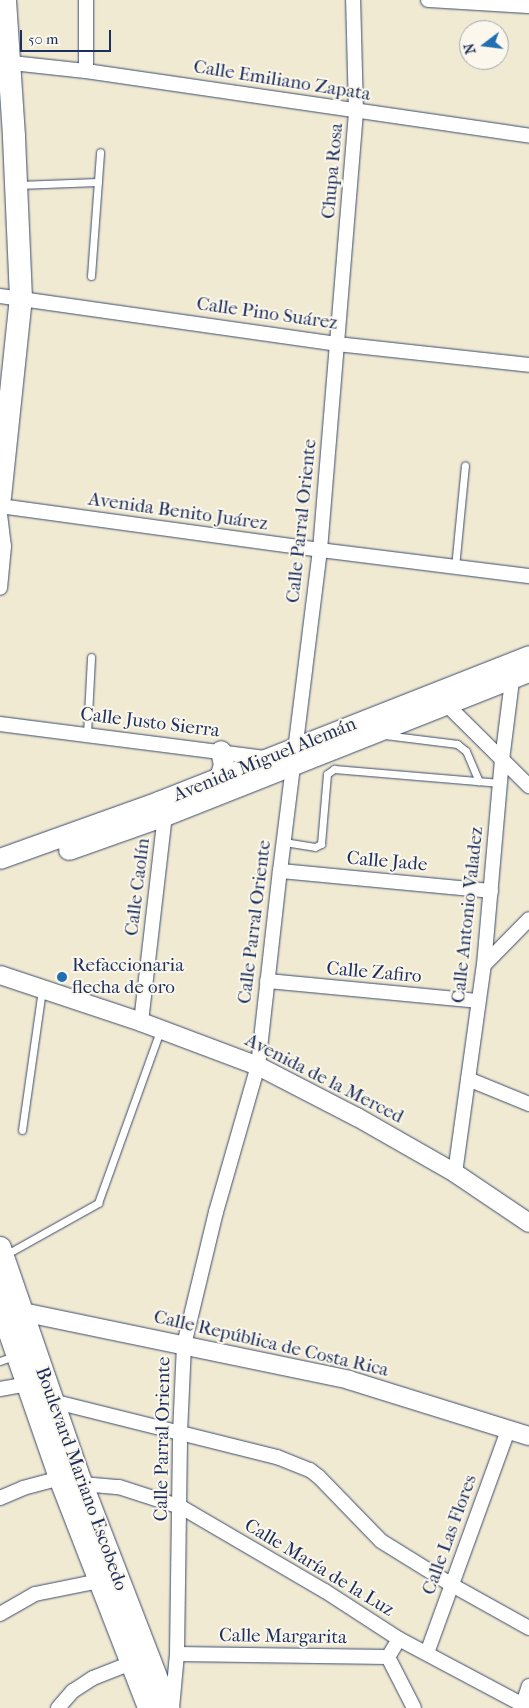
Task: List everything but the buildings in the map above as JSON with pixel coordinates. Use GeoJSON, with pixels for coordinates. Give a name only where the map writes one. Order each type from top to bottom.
{"type":"FeatureCollection","features":[{"type":"Feature","properties":{"kind":"main road"},"geometry":{"type":"LineString","coordinates":[[0,498],[16,185],[5,62],[5,0]]}},
{"type":"Feature","properties":{"kind":"main road","name":"Avenida Miguel Alemán"},"geometry":{"type":"LineString","coordinates":[[0,872],[166,816],[286,757],[524,669]]}},
{"type":"Feature","properties":{"kind":"main road","name":"Avenida Miguel Alemán"},"geometry":{"type":"LineString","coordinates":[[0,860],[220,778],[286,757],[373,734],[441,699]]}},
{"type":"Feature","properties":{"kind":"main road"},"geometry":{"type":"LineString","coordinates":[[220,778],[224,765],[221,751]]}},
{"type":"Feature","properties":{"kind":"main road","name":"Boulevard Mariano Escobedo"},"geometry":{"type":"LineString","coordinates":[[1,1252],[9,1358],[28,1384],[60,1478],[149,1708]]}},
{"type":"Feature","properties":{"kind":"main road","name":"Boulevard Mariano Escobedo"},"geometry":{"type":"LineString","coordinates":[[5,1307],[52,1401],[82,1484],[170,1708]]}},
{"type":"Feature","properties":{"kind":"street"},"geometry":{"type":"LineString","coordinates":[[86,0],[86,71]]}},
{"type":"Feature","properties":{"kind":"street","name":"Chupa Rosa"},"geometry":{"type":"LineString","coordinates":[[337,344],[356,111],[353,0]]}},
{"type":"Feature","properties":{"kind":"street"},"geometry":{"type":"LineString","coordinates":[[430,0],[529,6]]}},
{"type":"Feature","properties":{"kind":"street","name":"Calle Emiliano Zapata"},"geometry":{"type":"LineString","coordinates":[[5,62],[86,71],[529,136]]}},
{"type":"Feature","properties":{"kind":"street","name":"Calle Pino Suárez"},"geometry":{"type":"LineString","coordinates":[[10,297],[337,344],[529,365]]}},
{"type":"Feature","properties":{"kind":"street","name":"Calle Parral Oriente"},"geometry":{"type":"LineString","coordinates":[[170,1708],[177,1654],[181,1508],[180,1432],[184,1346],[216,1212],[258,1066],[284,842],[286,757],[320,550],[337,344]]}},
{"type":"Feature","properties":{"kind":"street","name":"Avenida Benito Juárez"},"geometry":{"type":"LineString","coordinates":[[0,506],[320,550],[529,576]]}},
{"type":"Feature","properties":{"kind":"street"},"geometry":{"type":"LineString","coordinates":[[0,514],[4,546],[0,588]]}},
{"type":"Feature","properties":{"kind":"street","name":"Calle Antonio Valadez"},"geometry":{"type":"LineString","coordinates":[[455,1172],[484,965],[502,760],[524,669]]}},
{"type":"Feature","properties":{"kind":"street"},"geometry":{"type":"LineString","coordinates":[[441,699],[529,786]]}},
{"type":"Feature","properties":{"kind":"street","name":"Calle Justo Sierra"},"geometry":{"type":"LineString","coordinates":[[0,724],[286,757]]}},
{"type":"Feature","properties":{"kind":"street","name":"Calle Caolín"},"geometry":{"type":"LineString","coordinates":[[141,1022],[166,816]]}},
{"type":"Feature","properties":{"kind":"street","name":"Calle Jade"},"geometry":{"type":"LineString","coordinates":[[280,871],[491,891]]}},
{"type":"Feature","properties":{"kind":"street"},"geometry":{"type":"LineString","coordinates":[[484,965],[529,919]]}},
{"type":"Feature","properties":{"kind":"street","name":"Avenida de la Merced"},"geometry":{"type":"LineString","coordinates":[[0,976],[42,988],[141,1022],[258,1066],[357,1117],[455,1172],[529,1223]]}},
{"type":"Feature","properties":{"kind":"street","name":"Calle Zafiro"},"geometry":{"type":"LineString","coordinates":[[267,982],[478,1002]]}},
{"type":"Feature","properties":{"kind":"street"},"geometry":{"type":"LineString","coordinates":[[468,1079],[526,1099]]}},
{"type":"Feature","properties":{"kind":"street","name":"Calle República de Costa Rica"},"geometry":{"type":"LineString","coordinates":[[5,1307],[349,1380],[529,1436]]}},
{"type":"Feature","properties":{"kind":"street"},"geometry":{"type":"LineString","coordinates":[[0,1389],[28,1384]]}},
{"type":"Feature","properties":{"kind":"street"},"geometry":{"type":"LineString","coordinates":[[52,1401],[180,1432],[277,1458],[310,1470],[381,1541],[452,1585],[529,1628]]}},
{"type":"Feature","properties":{"kind":"street","name":"Calle Las Flores"},"geometry":{"type":"LineString","coordinates":[[427,1653],[508,1430]]}},
{"type":"Feature","properties":{"kind":"street"},"geometry":{"type":"LineString","coordinates":[[0,1498],[23,1488],[60,1478]]}},
{"type":"Feature","properties":{"kind":"street","name":"Calle María de la Luz"},"geometry":{"type":"LineString","coordinates":[[82,1484],[120,1487],[154,1497],[181,1508],[325,1591],[399,1638],[526,1706]]}},
{"type":"Feature","properties":{"kind":"street"},"geometry":{"type":"LineString","coordinates":[[0,1614],[35,1594],[99,1581]]}},
{"type":"Feature","properties":{"kind":"street"},"geometry":{"type":"LineString","coordinates":[[399,1638],[388,1657],[414,1708]]}},
{"type":"Feature","properties":{"kind":"street","name":"Calle Margarita"},"geometry":{"type":"LineString","coordinates":[[177,1654],[388,1657]]}},
{"type":"Feature","properties":{"kind":"street"},"geometry":{"type":"LineString","coordinates":[[58,1708],[73,1691],[93,1678],[131,1663]]}},
{"type":"Feature","properties":{"kind":"street"},"geometry":{"type":"LineString","coordinates":[[526,1706],[529,1686]]}},
{"type":"Feature","properties":{"kind":"lane"},"geometry":{"type":"LineString","coordinates":[[91,276],[100,152]]}},
{"type":"Feature","properties":{"kind":"lane"},"geometry":{"type":"LineString","coordinates":[[16,185],[98,182]]}},
{"type":"Feature","properties":{"kind":"lane"},"geometry":{"type":"LineString","coordinates":[[455,566],[465,466]]}},
{"type":"Feature","properties":{"kind":"lane"},"geometry":{"type":"LineString","coordinates":[[87,734],[91,657]]}},
{"type":"Feature","properties":{"kind":"lane"},"geometry":{"type":"LineString","coordinates":[[373,734],[457,744],[466,751],[479,781]]}},
{"type":"Feature","properties":{"kind":"lane"},"geometry":{"type":"LineString","coordinates":[[0,865],[94,834],[286,757]]}},
{"type":"Feature","properties":{"kind":"lane"},"geometry":{"type":"LineString","coordinates":[[284,842],[315,847],[321,844],[327,774],[334,770],[500,783]]}},
{"type":"Feature","properties":{"kind":"lane"},"geometry":{"type":"LineString","coordinates":[[22,1130],[42,988]]}},
{"type":"Feature","properties":{"kind":"lane"},"geometry":{"type":"LineString","coordinates":[[1,1252],[98,1203],[160,1030]]}},
{"type":"Feature","properties":{"kind":"place","name":"Refaccionaria flecha de oro"},"geometry":{"type":"Point","coordinates":[62,977]}}]}
